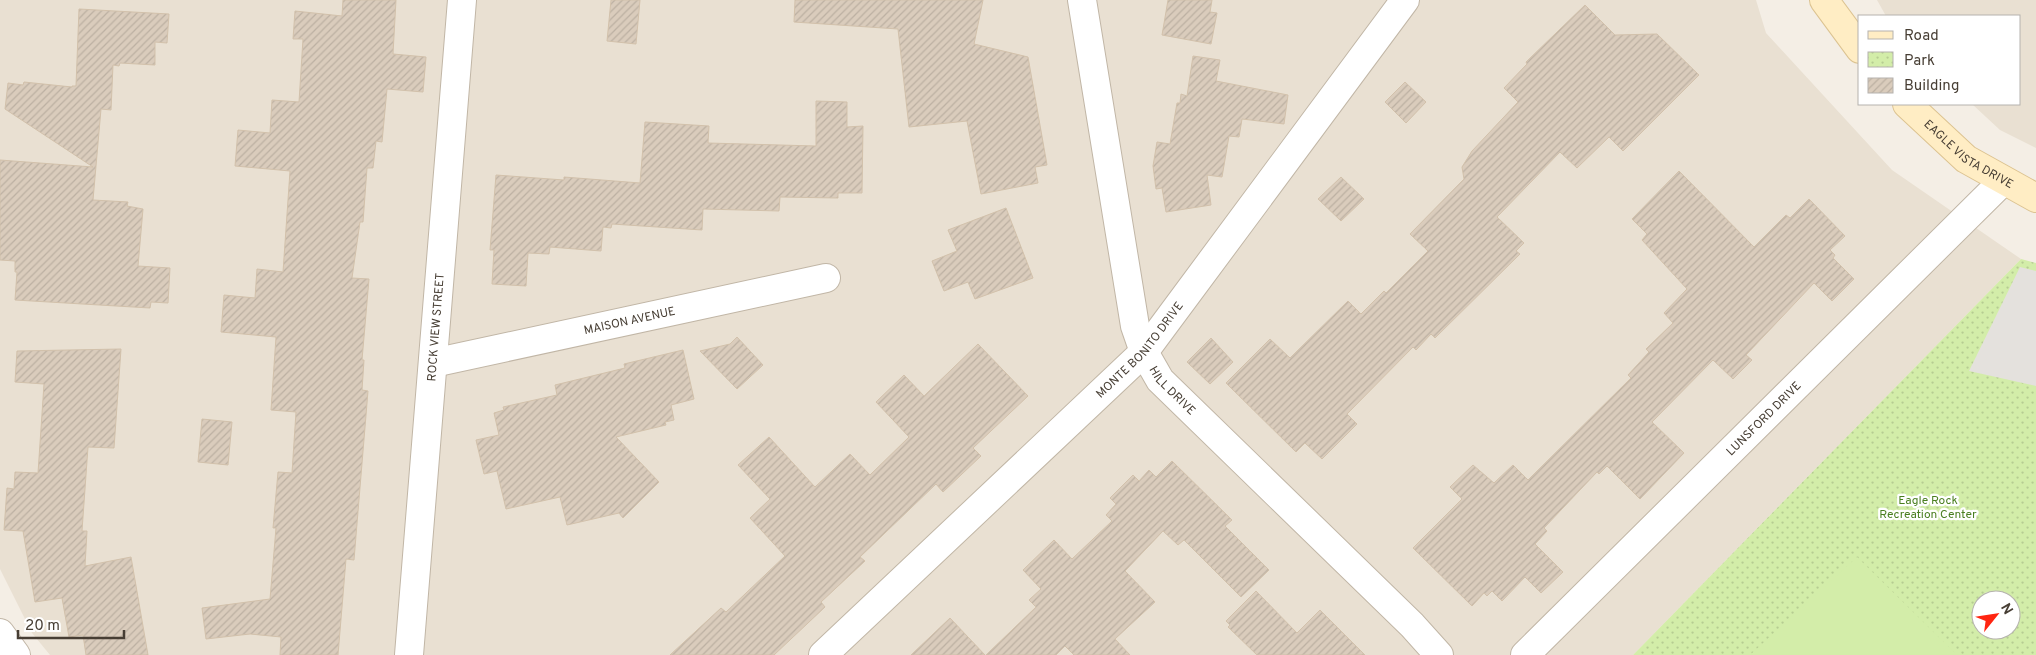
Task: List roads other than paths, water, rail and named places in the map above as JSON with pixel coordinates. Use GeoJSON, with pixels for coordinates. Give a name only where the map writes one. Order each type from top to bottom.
{"type":"FeatureCollection","features":[{"type":"Feature","properties":{"kind":"street","name":"ROCK VIEW STREET"},"geometry":{"type":"LineString","coordinates":[[409,655],[462,0]]}},
{"type":"Feature","properties":{"kind":"street","name":"HILL DRIVE"},"geometry":{"type":"LineString","coordinates":[[1082,0],[1135,326],[1144,352],[1160,380],[1412,625],[1439,655]]}},
{"type":"Feature","properties":{"kind":"street","name":"MONTE BONITO DRIVE"},"geometry":{"type":"LineString","coordinates":[[823,655],[1144,352],[1405,0]]}},
{"type":"Feature","properties":{"kind":"street"},"geometry":{"type":"LineString","coordinates":[[1824,0],[1858,46]]}},
{"type":"Feature","properties":{"kind":"street","name":"EAGLE VISTA DRIVE"},"geometry":{"type":"LineString","coordinates":[[1908,105],[1966,159],[2036,198]]}},
{"type":"Feature","properties":{"kind":"street","name":"LUNSFORD DRIVE"},"geometry":{"type":"LineString","coordinates":[[1525,655],[2003,181]]}},
{"type":"Feature","properties":{"kind":"street","name":"MAISON AVENUE"},"geometry":{"type":"LineString","coordinates":[[433,363],[826,278]]}},
{"type":"Feature","properties":{"kind":"street"},"geometry":{"type":"LineString","coordinates":[[0,633],[16,655]]}},
{"type":"Feature","properties":{"kind":"park label","name":"Eagle Rock Recreation Center"},"geometry":{"type":"Point","coordinates":[1928,507]}}]}
